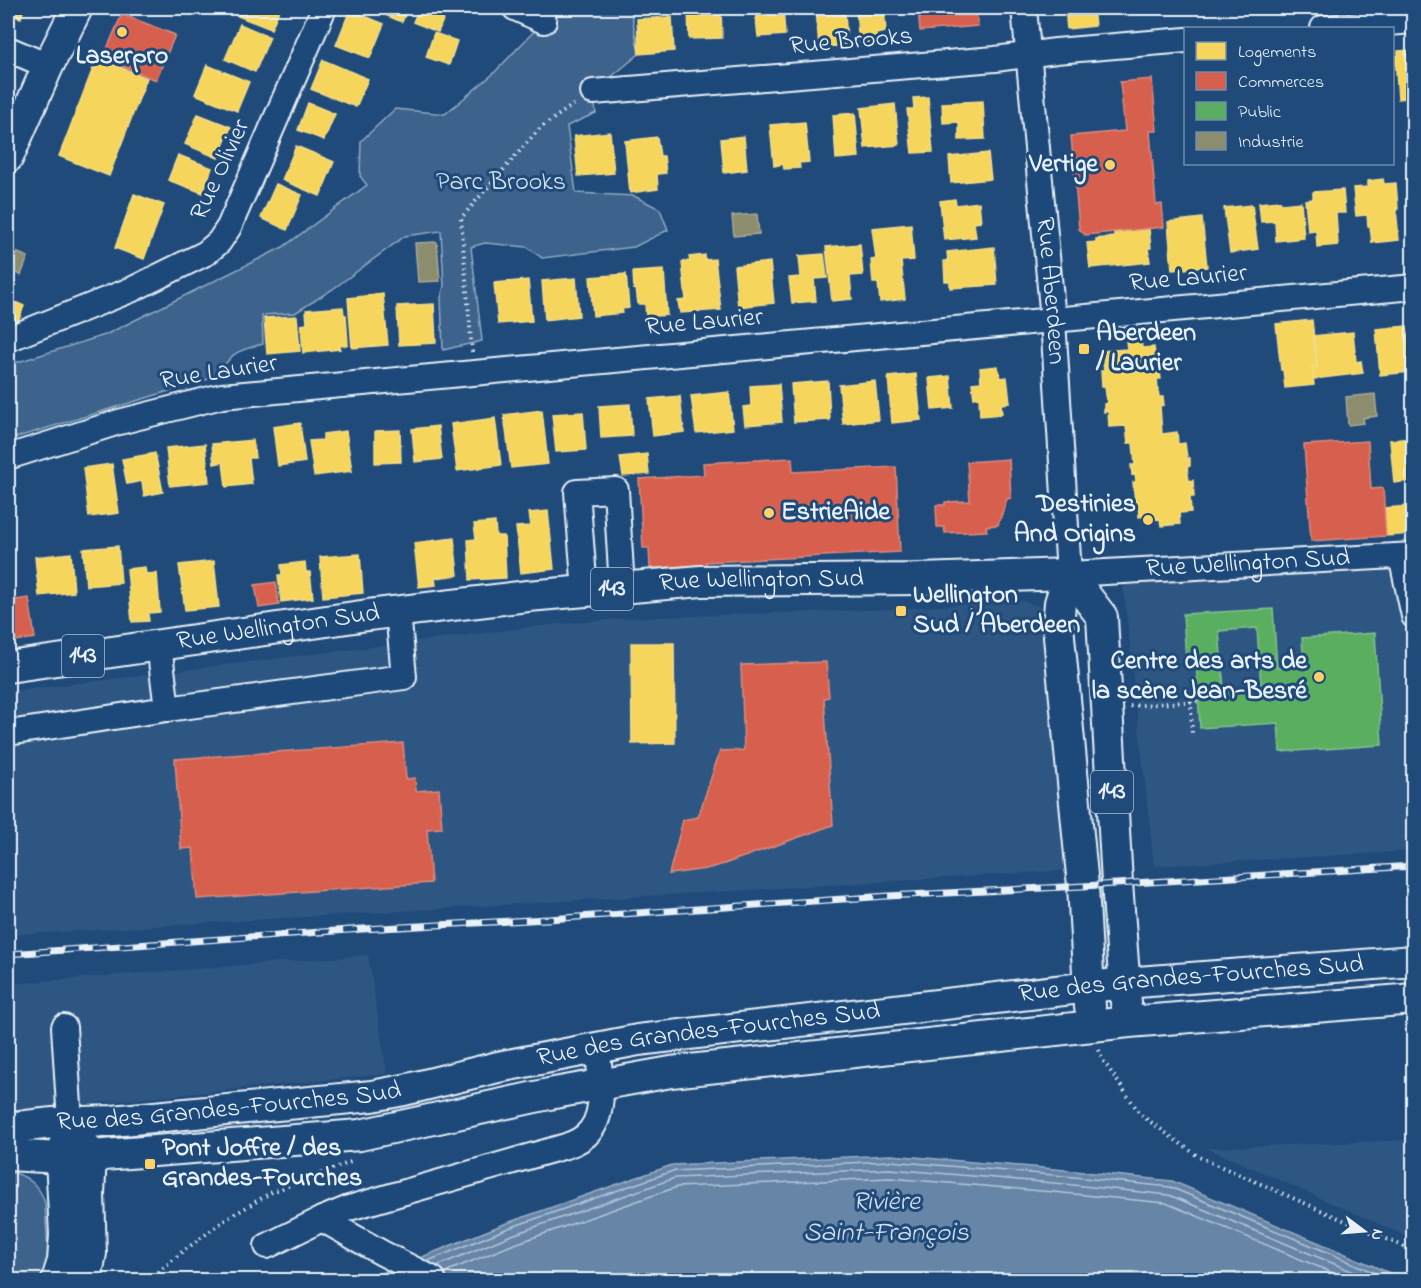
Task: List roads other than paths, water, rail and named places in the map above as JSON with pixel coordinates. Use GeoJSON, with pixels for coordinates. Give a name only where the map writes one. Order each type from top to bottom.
{"type":"FeatureCollection","features":[{"type":"Feature","properties":{"kind":"main road"},"geometry":{"type":"LineString","coordinates":[[48,66],[70,8]]}},
{"type":"Feature","properties":{"kind":"main road"},"geometry":{"type":"LineString","coordinates":[[8,157],[48,66],[77,8]]}},
{"type":"Feature","properties":{"kind":"main road","name":"Rue Wellington Sud"},"geometry":{"type":"LineString","coordinates":[[8,667],[398,611],[585,591],[701,581],[919,579],[1069,574]]}},
{"type":"Feature","properties":{"kind":"main road","name":"143"},"geometry":{"type":"LineString","coordinates":[[1069,574],[1102,617],[1124,983],[1129,1022]]}},
{"type":"Feature","properties":{"kind":"main road","name":"Rue Aberdeen"},"geometry":{"type":"LineString","coordinates":[[1069,574],[1060,603],[1058,626],[1083,886],[1092,1026]]}},
{"type":"Feature","properties":{"kind":"main road","name":"Rue des Grandes-Fourches Sud"},"geometry":{"type":"LineString","coordinates":[[8,1128],[70,1122],[112,1121],[372,1096],[498,1067],[638,1040],[1124,983],[1413,961]]}},
{"type":"Feature","properties":{"kind":"main road","name":"Rue des Grandes-Fourches Sud"},"geometry":{"type":"LineString","coordinates":[[8,1155],[60,1158],[360,1135],[549,1094],[670,1072],[1129,1022],[1413,999]]}},
{"type":"Feature","properties":{"kind":"main road"},"geometry":{"type":"LineString","coordinates":[[70,1122],[91,1156],[89,1194],[91,1253],[86,1281]]}},
{"type":"Feature","properties":{"kind":"main road"},"geometry":{"type":"LineString","coordinates":[[57,1281],[63,1261],[65,1235],[60,1158],[70,1122]]}},
{"type":"Feature","properties":{"kind":"street","name":"Rue Olivier"},"geometry":{"type":"LineString","coordinates":[[8,339],[133,289],[206,253],[219,242],[230,227],[324,8]]}},
{"type":"Feature","properties":{"kind":"street"},"geometry":{"type":"LineString","coordinates":[[515,8],[544,21]]}},
{"type":"Feature","properties":{"kind":"street","name":"Rue Aberdeen"},"geometry":{"type":"LineString","coordinates":[[1024,8],[1053,320],[1069,574]]}},
{"type":"Feature","properties":{"kind":"street"},"geometry":{"type":"LineString","coordinates":[[1336,27],[1413,21]]}},
{"type":"Feature","properties":{"kind":"street","name":"Rue Brooks"},"geometry":{"type":"LineString","coordinates":[[592,92],[984,60],[1184,40]]}},
{"type":"Feature","properties":{"kind":"street"},"geometry":{"type":"LineString","coordinates":[[8,49],[48,66]]}},
{"type":"Feature","properties":{"kind":"street","name":"Rue Laurier"},"geometry":{"type":"LineString","coordinates":[[8,457],[119,422],[222,396],[1413,287]]}},
{"type":"Feature","properties":{"kind":"street"},"geometry":{"type":"LineString","coordinates":[[585,591],[577,492],[616,490],[622,588]]}},
{"type":"Feature","properties":{"kind":"street"},"geometry":{"type":"LineString","coordinates":[[1407,556],[1413,616]]}},
{"type":"Feature","properties":{"kind":"street","name":"Rue Wellington Sud"},"geometry":{"type":"LineString","coordinates":[[1069,574],[1407,556]]}},
{"type":"Feature","properties":{"kind":"street"},"geometry":{"type":"LineString","coordinates":[[8,733],[404,677],[398,611]]}},
{"type":"Feature","properties":{"kind":"street"},"geometry":{"type":"LineString","coordinates":[[159,645],[167,709]]}},
{"type":"Feature","properties":{"kind":"street"},"geometry":{"type":"LineString","coordinates":[[64,1027],[70,1122]]}},
{"type":"Feature","properties":{"kind":"street"},"geometry":{"type":"LineString","coordinates":[[267,1245],[349,1208],[578,1142],[590,1132],[598,1120],[602,1084],[597,1048]]}},
{"type":"Feature","properties":{"kind":"street"},"geometry":{"type":"LineString","coordinates":[[322,1219],[433,1279]]}},
{"type":"Feature","properties":{"kind":"water","name":"Rivière Saint-François"},"geometry":{"type":"Polygon","coordinates":[[[891,1155],[1172,1181],[1406,1280],[365,1280],[504,1224],[672,1165],[891,1155]]]}},
{"type":"Feature","properties":{"kind":"railway"},"geometry":{"type":"LineString","coordinates":[[8,954],[888,896],[1414,866]]}},
{"type":"Feature","properties":{"kind":"place","name":"Laserpro"},"geometry":{"type":"Point","coordinates":[122,32]}},
{"type":"Feature","properties":{"kind":"place","name":"Vertige"},"geometry":{"type":"Point","coordinates":[1110,165]}},
{"type":"Feature","properties":{"kind":"place","name":"Aberdeen / Laurier"},"geometry":{"type":"Point","coordinates":[1084,349]}},
{"type":"Feature","properties":{"kind":"place","name":"EstrieAide"},"geometry":{"type":"Point","coordinates":[769,513]}},
{"type":"Feature","properties":{"kind":"place","name":"Destinies And Origins"},"geometry":{"type":"Point","coordinates":[1148,520]}},
{"type":"Feature","properties":{"kind":"place","name":"Wellington Sud / Aberdeen"},"geometry":{"type":"Point","coordinates":[901,611]}},
{"type":"Feature","properties":{"kind":"place","name":"Centre des arts de la scène Jean-Besré"},"geometry":{"type":"Point","coordinates":[1319,677]}},
{"type":"Feature","properties":{"kind":"place","name":"Pont Joffre / des Grandes-Fourches"},"geometry":{"type":"Point","coordinates":[150,1164]}},
{"type":"Feature","properties":{"kind":"park label","name":"Parc Brooks"},"geometry":{"type":"Point","coordinates":[501,183]}}]}
